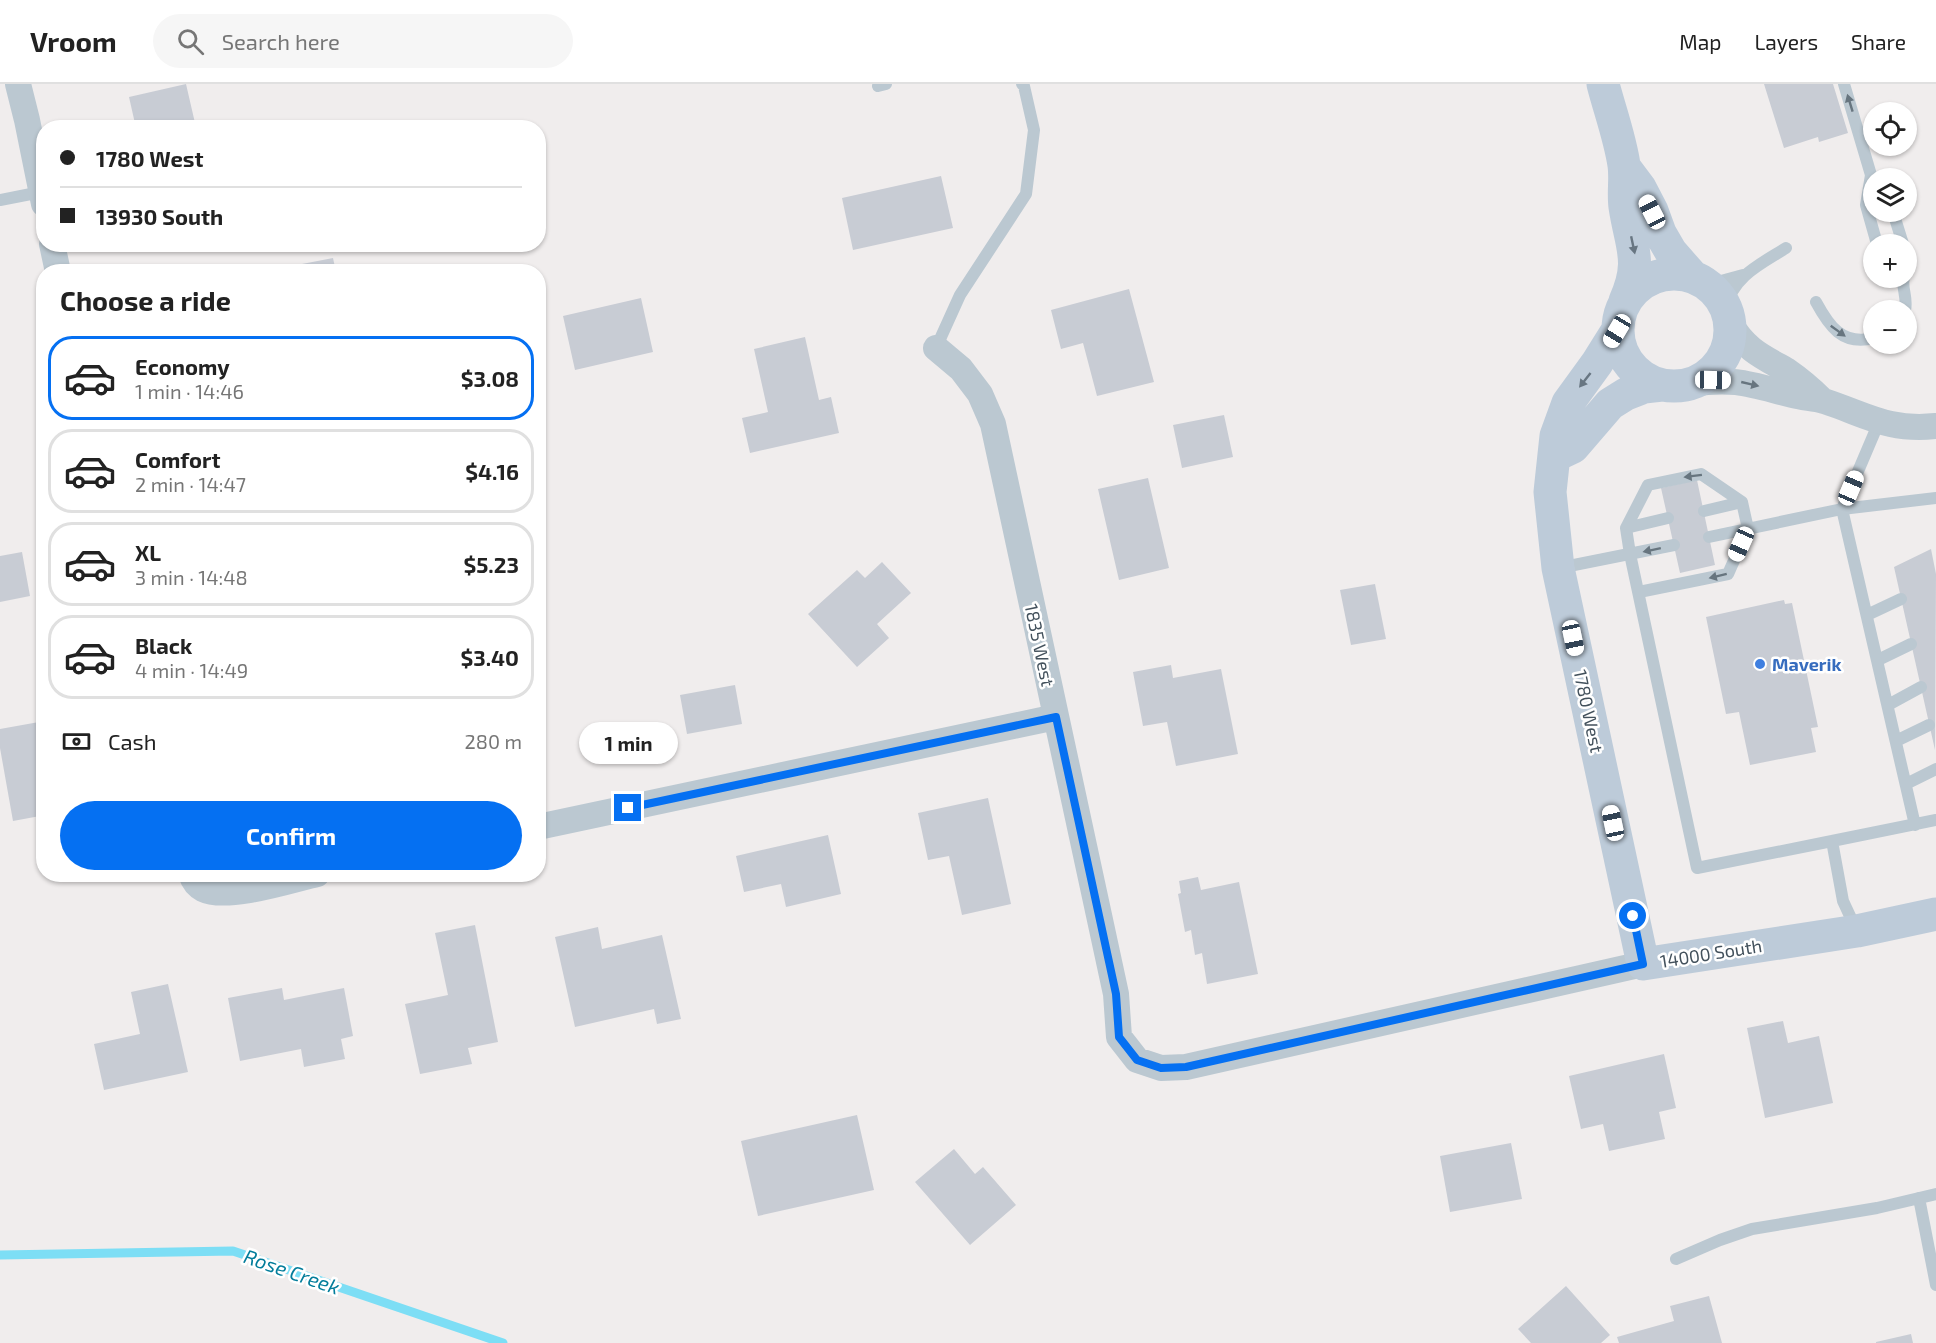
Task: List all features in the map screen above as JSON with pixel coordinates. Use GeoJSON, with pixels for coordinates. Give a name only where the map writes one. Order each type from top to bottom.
{"type":"FeatureCollection","features":[{"type":"Feature","properties":{"kind":"street"},"geometry":{"type":"LineString","coordinates":[[18,84],[36,167]]}},
{"type":"Feature","properties":{"kind":"street","name":"1780 West"},"geometry":{"type":"LineString","coordinates":[[1603,84],[1624,166],[1625,205],[1636,264],[1633,284],[1621,316],[1597,363],[1568,403],[1556,436],[1550,492],[1558,568],[1643,964]]}},
{"type":"Feature","properties":{"kind":"street","name":"1780 West"},"geometry":{"type":"LineString","coordinates":[[1624,166],[1640,188],[1671,252],[1697,279]]}},
{"type":"Feature","properties":{"kind":"street"},"geometry":{"type":"LineString","coordinates":[[1728,315],[1730,338],[1725,353],[1717,366],[1706,376],[1677,384],[1648,381],[1635,371],[1619,346],[1621,316],[1635,289],[1647,280],[1662,275],[1677,274],[1697,279],[1719,297],[1744,344],[1757,355],[1802,381],[1822,400]]}},
{"type":"Feature","properties":{"kind":"street","name":"1835 West"},"geometry":{"type":"LineString","coordinates":[[936,348],[961,369],[980,394],[993,424],[1116,994],[1119,1037],[1137,1060]]}},
{"type":"Feature","properties":{"kind":"street"},"geometry":{"type":"LineString","coordinates":[[1554,456],[1573,447],[1610,404],[1635,391],[1713,380],[1754,384],[1797,396],[1822,400],[1879,422],[1912,427],[1936,426]]}},
{"type":"Feature","properties":{"kind":"street"},"geometry":{"type":"LineString","coordinates":[[546,825],[1056,717]]}},
{"type":"Feature","properties":{"kind":"street"},"geometry":{"type":"LineString","coordinates":[[197,882],[225,893],[283,882]]}},
{"type":"Feature","properties":{"kind":"street","name":"14000 South"},"geometry":{"type":"LineString","coordinates":[[1137,1060],[1161,1068],[1186,1067],[1643,964],[1857,931],[1936,914]]}},
{"type":"Feature","properties":{"kind":"lane"},"geometry":{"type":"LineString","coordinates":[[936,348],[960,295],[1026,194],[1034,130],[1022,84]]}},
{"type":"Feature","properties":{"kind":"lane"},"geometry":{"type":"LineString","coordinates":[[1844,84],[1871,175],[1866,212],[1873,234]]}},
{"type":"Feature","properties":{"kind":"lane"},"geometry":{"type":"LineString","coordinates":[[1868,161],[1873,168]]}},
{"type":"Feature","properties":{"kind":"lane"},"geometry":{"type":"LineString","coordinates":[[0,200],[36,198]]}},
{"type":"Feature","properties":{"kind":"lane"},"geometry":{"type":"LineString","coordinates":[[1697,279],[1721,281],[1734,278],[1747,273],[1786,248]]}},
{"type":"Feature","properties":{"kind":"lane"},"geometry":{"type":"LineString","coordinates":[[1728,315],[1734,287],[1747,273]]}},
{"type":"Feature","properties":{"kind":"lane"},"geometry":{"type":"LineString","coordinates":[[1816,302],[1833,329],[1842,336],[1863,340]]}},
{"type":"Feature","properties":{"kind":"lane"},"geometry":{"type":"LineString","coordinates":[[1879,422],[1842,509],[1915,825]]}},
{"type":"Feature","properties":{"kind":"lane"},"geometry":{"type":"LineString","coordinates":[[1639,592],[1728,574],[1748,529],[1742,502],[1701,474],[1648,485],[1626,528],[1630,554],[1697,868],[1936,820]]}},
{"type":"Feature","properties":{"kind":"lane"},"geometry":{"type":"LineString","coordinates":[[1709,537],[1842,509],[1936,498]]}},
{"type":"Feature","properties":{"kind":"lane"},"geometry":{"type":"LineString","coordinates":[[1704,511],[1742,502]]}},
{"type":"Feature","properties":{"kind":"lane"},"geometry":{"type":"LineString","coordinates":[[1626,528],[1668,518]]}},
{"type":"Feature","properties":{"kind":"lane"},"geometry":{"type":"LineString","coordinates":[[1558,568],[1674,545]]}},
{"type":"Feature","properties":{"kind":"lane"},"geometry":{"type":"LineString","coordinates":[[1868,615],[1901,599]]}},
{"type":"Feature","properties":{"kind":"lane"},"geometry":{"type":"LineString","coordinates":[[1878,660],[1911,644]]}},
{"type":"Feature","properties":{"kind":"lane"},"geometry":{"type":"LineString","coordinates":[[1888,705],[1921,687]]}},
{"type":"Feature","properties":{"kind":"lane"},"geometry":{"type":"LineString","coordinates":[[1896,741],[1929,725]]}},
{"type":"Feature","properties":{"kind":"lane"},"geometry":{"type":"LineString","coordinates":[[1906,784],[1936,769]]}},
{"type":"Feature","properties":{"kind":"lane"},"geometry":{"type":"LineString","coordinates":[[1832,841],[1843,901],[1857,931]]}},
{"type":"Feature","properties":{"kind":"lane"},"geometry":{"type":"LineString","coordinates":[[1676,1259],[1752,1229],[1877,1208],[1936,1194]]}},
{"type":"Feature","properties":{"kind":"lane"},"geometry":{"type":"LineString","coordinates":[[1919,1198],[1936,1285]]}},
{"type":"Feature","properties":{"kind":"building"},"geometry":{"type":"Polygon","coordinates":[[[186,84],[194,120],[134,120],[129,97],[186,84]]]}},
{"type":"Feature","properties":{"kind":"building"},"geometry":{"type":"Polygon","coordinates":[[[1764,84],[1833,84],[1848,133],[1819,142],[1818,137],[1784,148],[1764,84]]]}},
{"type":"Feature","properties":{"kind":"building"},"geometry":{"type":"Polygon","coordinates":[[[941,176],[953,228],[853,250],[842,198],[941,176]]]}},
{"type":"Feature","properties":{"kind":"building"},"geometry":{"type":"Polygon","coordinates":[[[333,258],[334,264],[302,264],[333,258]]]}},
{"type":"Feature","properties":{"kind":"building"},"geometry":{"type":"Polygon","coordinates":[[[1129,289],[1154,382],[1097,396],[1083,343],[1061,349],[1051,310],[1129,289]]]}},
{"type":"Feature","properties":{"kind":"building"},"geometry":{"type":"Polygon","coordinates":[[[641,298],[653,352],[575,370],[563,316],[641,298]]]}},
{"type":"Feature","properties":{"kind":"building"},"geometry":{"type":"Polygon","coordinates":[[[805,337],[819,400],[831,397],[839,433],[750,453],[742,418],[768,412],[754,349],[805,337]]]}},
{"type":"Feature","properties":{"kind":"building"},"geometry":{"type":"Polygon","coordinates":[[[1224,415],[1233,457],[1182,468],[1173,425],[1224,415]]]}},
{"type":"Feature","properties":{"kind":"building"},"geometry":{"type":"Polygon","coordinates":[[[1148,478],[1169,568],[1119,580],[1098,489],[1148,478]]]}},
{"type":"Feature","properties":{"kind":"building"},"geometry":{"type":"Polygon","coordinates":[[[1697,480],[1715,565],[1680,573],[1661,488],[1697,480]]]}},
{"type":"Feature","properties":{"kind":"building"},"geometry":{"type":"Polygon","coordinates":[[[1931,549],[1936,574],[1935,750],[1894,567],[1931,549]]]}},
{"type":"Feature","properties":{"kind":"building"},"geometry":{"type":"Polygon","coordinates":[[[22,552],[30,596],[0,602],[0,556],[22,552]]]}},
{"type":"Feature","properties":{"kind":"building"},"geometry":{"type":"Polygon","coordinates":[[[882,562],[911,593],[877,624],[889,638],[857,667],[808,614],[857,570],[865,578],[882,562]]]}},
{"type":"Feature","properties":{"kind":"building"},"geometry":{"type":"Polygon","coordinates":[[[1375,584],[1386,639],[1351,645],[1340,590],[1375,584]]]}},
{"type":"Feature","properties":{"kind":"building","name":"Maverik"},"geometry":{"type":"Polygon","coordinates":[[[1784,600],[1785,604],[1792,603],[1818,727],[1811,728],[1816,752],[1750,765],[1739,712],[1726,714],[1706,617],[1784,600]]]}},
{"type":"Feature","properties":{"kind":"building"},"geometry":{"type":"Polygon","coordinates":[[[1171,665],[1173,678],[1221,669],[1238,754],[1176,766],[1167,722],[1143,726],[1133,672],[1171,665]]]}},
{"type":"Feature","properties":{"kind":"building"},"geometry":{"type":"Polygon","coordinates":[[[735,685],[742,724],[687,734],[680,695],[735,685]]]}},
{"type":"Feature","properties":{"kind":"building"},"geometry":{"type":"Polygon","coordinates":[[[36,723],[36,817],[13,821],[0,748],[0,729],[36,723]]]}},
{"type":"Feature","properties":{"kind":"building"},"geometry":{"type":"Polygon","coordinates":[[[988,798],[1011,904],[962,915],[949,856],[928,860],[918,813],[988,798]]]}},
{"type":"Feature","properties":{"kind":"building"},"geometry":{"type":"Polygon","coordinates":[[[828,835],[841,894],[786,907],[781,884],[744,892],[736,856],[828,835]]]}},
{"type":"Feature","properties":{"kind":"building"},"geometry":{"type":"Polygon","coordinates":[[[1198,877],[1201,890],[1239,882],[1258,974],[1207,984],[1202,953],[1195,955],[1191,930],[1185,932],[1178,894],[1181,893],[1179,881],[1198,877]]]}},
{"type":"Feature","properties":{"kind":"building"},"geometry":{"type":"Polygon","coordinates":[[[475,925],[498,1042],[468,1048],[472,1064],[420,1074],[405,1004],[448,995],[435,933],[475,925]]]}},
{"type":"Feature","properties":{"kind":"building"},"geometry":{"type":"Polygon","coordinates":[[[598,927],[602,949],[662,935],[681,1019],[657,1024],[654,1009],[575,1027],[555,937],[598,927]]]}},
{"type":"Feature","properties":{"kind":"building"},"geometry":{"type":"Polygon","coordinates":[[[168,984],[188,1072],[104,1090],[94,1044],[140,1034],[131,992],[168,984]]]}},
{"type":"Feature","properties":{"kind":"building"},"geometry":{"type":"Polygon","coordinates":[[[282,988],[284,1000],[344,988],[353,1036],[341,1039],[345,1059],[304,1067],[301,1049],[240,1061],[228,998],[282,988]]]}},
{"type":"Feature","properties":{"kind":"building"},"geometry":{"type":"Polygon","coordinates":[[[1783,1021],[1788,1043],[1819,1036],[1833,1103],[1765,1118],[1747,1028],[1783,1021]]]}},
{"type":"Feature","properties":{"kind":"building"},"geometry":{"type":"Polygon","coordinates":[[[1664,1054],[1676,1108],[1659,1112],[1665,1139],[1609,1151],[1603,1124],[1581,1129],[1569,1076],[1664,1054]]]}},
{"type":"Feature","properties":{"kind":"building"},"geometry":{"type":"Polygon","coordinates":[[[857,1115],[874,1190],[758,1216],[741,1141],[857,1115]]]}},
{"type":"Feature","properties":{"kind":"building"},"geometry":{"type":"Polygon","coordinates":[[[1511,1143],[1522,1199],[1450,1212],[1440,1156],[1511,1143]]]}},
{"type":"Feature","properties":{"kind":"building"},"geometry":{"type":"Polygon","coordinates":[[[954,1149],[975,1174],[983,1167],[1016,1205],[970,1245],[915,1182],[954,1149]]]}},
{"type":"Feature","properties":{"kind":"building"},"geometry":{"type":"Polygon","coordinates":[[[1566,1286],[1610,1335],[1601,1343],[1531,1343],[1518,1329],[1566,1286]]]}},
{"type":"Feature","properties":{"kind":"building"},"geometry":{"type":"Polygon","coordinates":[[[1709,1296],[1722,1343],[1619,1343],[1617,1337],[1674,1321],[1670,1306],[1709,1296]]]}},
{"type":"Feature","properties":{"kind":"building"},"geometry":{"type":"Polygon","coordinates":[[[1911,1334],[1913,1343],[1876,1343],[1876,1342],[1911,1334]]]}},
{"type":"Feature","properties":{"kind":"waterway","name":"Rose Creek"},"geometry":{"type":"LineString","coordinates":[[0,1255],[233,1251],[503,1343]]}},
{"type":"Feature","properties":{"kind":"place","name":"Maverik"},"geometry":{"type":"Point","coordinates":[1760,664]}},
{"type":"Feature","properties":{"kind":"route"},"geometry":{"type":"LineString","coordinates":[[628,808],[1056,717],[1116,994],[1119,1037],[1137,1060],[1161,1068],[1186,1067],[1643,964],[1633,916]]}}]}
